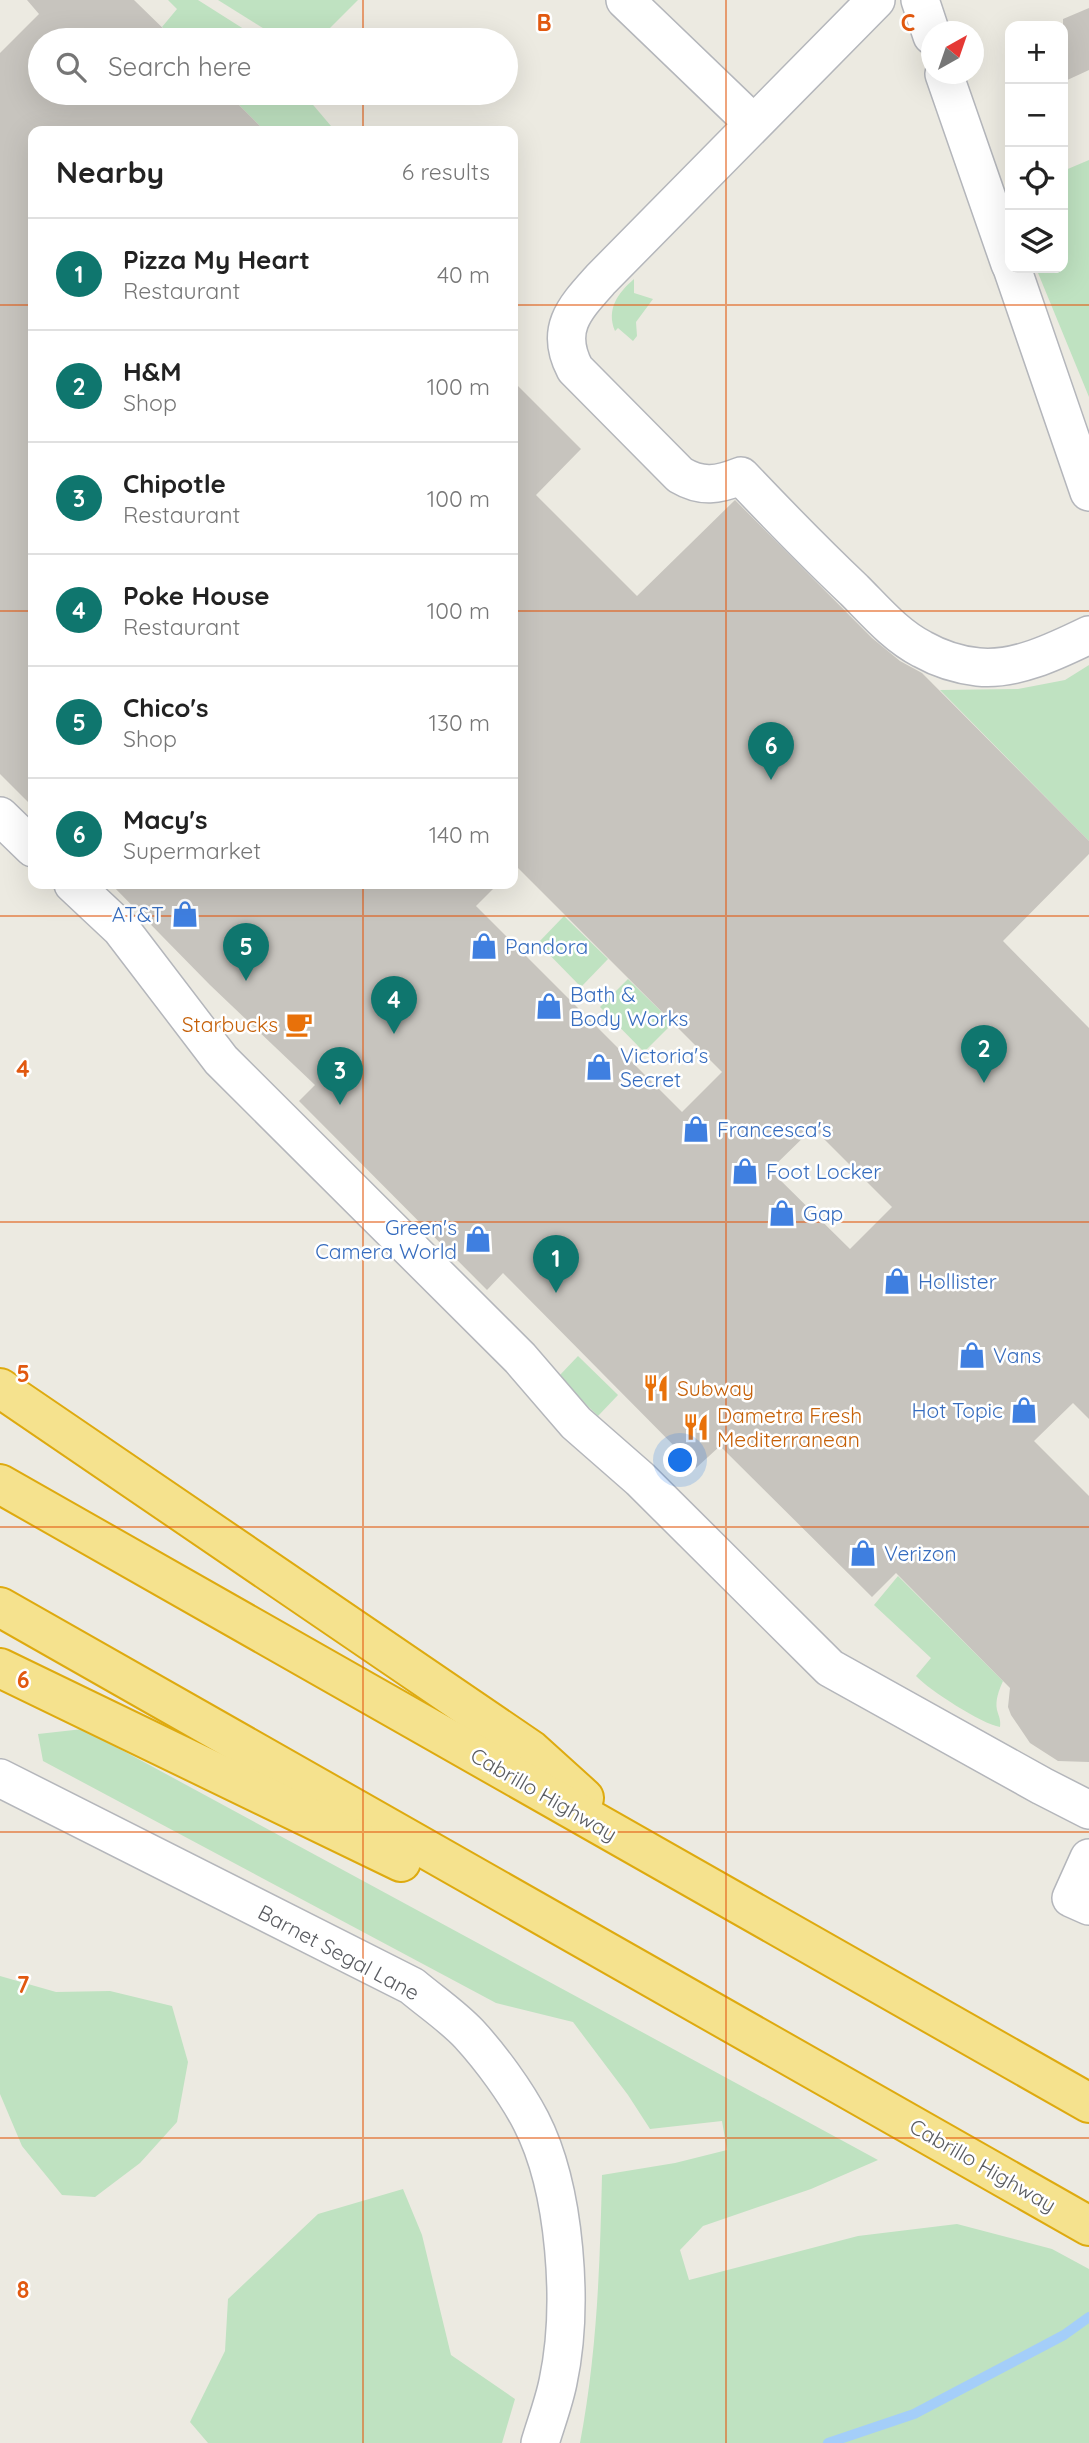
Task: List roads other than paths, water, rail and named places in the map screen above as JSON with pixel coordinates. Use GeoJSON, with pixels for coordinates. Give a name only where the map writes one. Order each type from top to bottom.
{"type":"FeatureCollection","features":[{"type":"Feature","properties":{"kind":"highway"},"geometry":{"type":"LineString","coordinates":[[0,1388],[531,1750],[637,1847]]}},
{"type":"Feature","properties":{"kind":"highway","name":"Cabrillo Highway"},"geometry":{"type":"LineString","coordinates":[[0,1484],[1089,2103]]}},
{"type":"Feature","properties":{"kind":"highway","name":"Cabrillo Highway"},"geometry":{"type":"LineString","coordinates":[[0,1607],[1089,2226]]}},
{"type":"Feature","properties":{"kind":"highway"},"geometry":{"type":"LineString","coordinates":[[0,1668],[740,2027]]}},
{"type":"Feature","properties":{"kind":"street"},"geometry":{"type":"LineString","coordinates":[[625,0],[753,123]]}},
{"type":"Feature","properties":{"kind":"street"},"geometry":{"type":"LineString","coordinates":[[876,0],[601,279],[576,308],[568,327],[567,346],[575,369],[680,475],[692,483],[706,485],[721,484],[741,476],[890,626],[920,648],[978,667],[997,667],[1060,649],[1089,635]]}},
{"type":"Feature","properties":{"kind":"street"},"geometry":{"type":"LineString","coordinates":[[920,0],[927,21]]}},
{"type":"Feature","properties":{"kind":"street"},"geometry":{"type":"LineString","coordinates":[[947,84],[1005,249]]}},
{"type":"Feature","properties":{"kind":"street"},"geometry":{"type":"LineString","coordinates":[[1013,273],[1089,492]]}},
{"type":"Feature","properties":{"kind":"street"},"geometry":{"type":"LineString","coordinates":[[0,816],[28,843]]}},
{"type":"Feature","properties":{"kind":"street"},"geometry":{"type":"LineString","coordinates":[[78,889],[121,929],[221,1060],[520,1358],[576,1423],[640,1479],[830,1668],[1089,1810]]}},
{"type":"Feature","properties":{"kind":"street","name":"Barnet Segal Lane"},"geometry":{"type":"LineString","coordinates":[[0,1778],[412,1986],[468,2034],[509,2087],[531,2121],[546,2160],[565,2250],[565,2302],[558,2382],[540,2443]]}},
{"type":"Feature","properties":{"kind":"street"},"geometry":{"type":"LineString","coordinates":[[1089,1858],[1071,1898],[1089,1906]]}},
{"type":"Feature","properties":{"kind":"waterway"},"geometry":{"type":"LineString","coordinates":[[828,2443],[914,2414],[1064,2335],[1089,2317]]}},
{"type":"Feature","properties":{"kind":"place","name":"Macy's"},"geometry":{"type":"Point","coordinates":[771,780]}},
{"type":"Feature","properties":{"kind":"place","name":"AT&T"},"geometry":{"type":"Point","coordinates":[185,914]}},
{"type":"Feature","properties":{"kind":"place","name":"Pandora"},"geometry":{"type":"Point","coordinates":[484,946]}},
{"type":"Feature","properties":{"kind":"place","name":"Chico's"},"geometry":{"type":"Point","coordinates":[246,981]}},
{"type":"Feature","properties":{"kind":"place","name":"Bath & Body Works"},"geometry":{"type":"Point","coordinates":[549,1006]}},
{"type":"Feature","properties":{"kind":"place","name":"Starbucks"},"geometry":{"type":"Point","coordinates":[299,1024]}},
{"type":"Feature","properties":{"kind":"place","name":"Poke House"},"geometry":{"type":"Point","coordinates":[394,1034]}},
{"type":"Feature","properties":{"kind":"place","name":"Victoria's Secret"},"geometry":{"type":"Point","coordinates":[599,1067]}},
{"type":"Feature","properties":{"kind":"place","name":"H&M"},"geometry":{"type":"Point","coordinates":[984,1083]}},
{"type":"Feature","properties":{"kind":"place","name":"Chipotle"},"geometry":{"type":"Point","coordinates":[340,1105]}},
{"type":"Feature","properties":{"kind":"place","name":"Francesca's"},"geometry":{"type":"Point","coordinates":[696,1129]}},
{"type":"Feature","properties":{"kind":"place","name":"Foot Locker"},"geometry":{"type":"Point","coordinates":[745,1171]}},
{"type":"Feature","properties":{"kind":"place","name":"Gap"},"geometry":{"type":"Point","coordinates":[782,1213]}},
{"type":"Feature","properties":{"kind":"place","name":"Green's Camera World"},"geometry":{"type":"Point","coordinates":[478,1239]}},
{"type":"Feature","properties":{"kind":"place","name":"Hollister"},"geometry":{"type":"Point","coordinates":[897,1281]}},
{"type":"Feature","properties":{"kind":"place","name":"Pizza My Heart"},"geometry":{"type":"Point","coordinates":[556,1293]}},
{"type":"Feature","properties":{"kind":"place","name":"Vans"},"geometry":{"type":"Point","coordinates":[972,1355]}},
{"type":"Feature","properties":{"kind":"place","name":"Subway"},"geometry":{"type":"Point","coordinates":[656,1388]}},
{"type":"Feature","properties":{"kind":"place","name":"Hot Topic"},"geometry":{"type":"Point","coordinates":[1024,1410]}},
{"type":"Feature","properties":{"kind":"place","name":"Dametra Fresh Mediterranean"},"geometry":{"type":"Point","coordinates":[696,1427]}},
{"type":"Feature","properties":{"kind":"place","name":"Verizon"},"geometry":{"type":"Point","coordinates":[863,1553]}}]}
